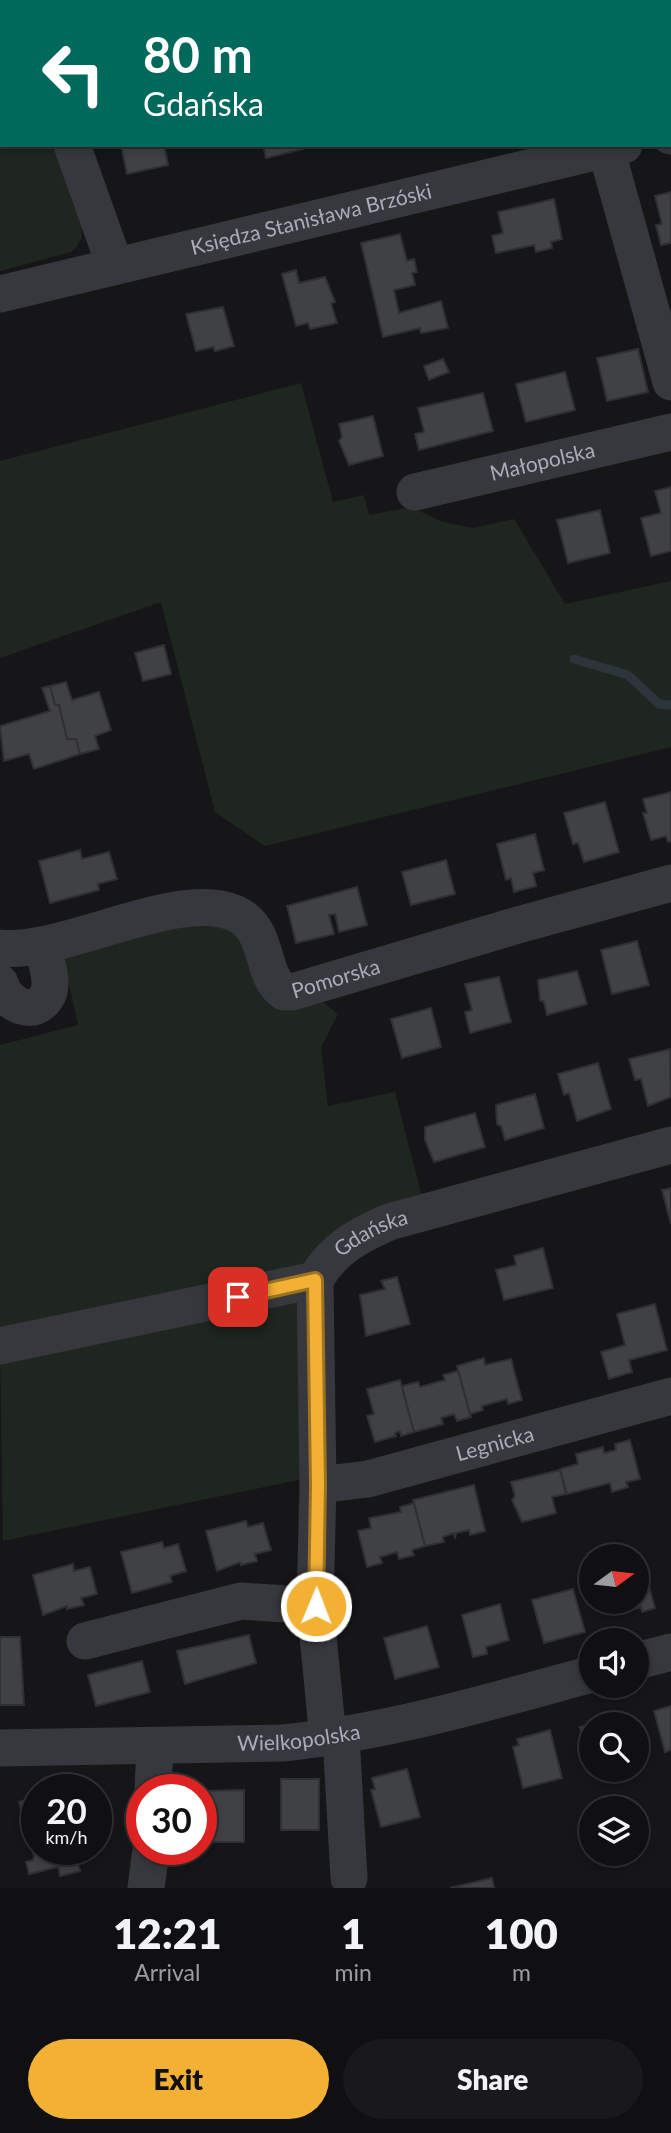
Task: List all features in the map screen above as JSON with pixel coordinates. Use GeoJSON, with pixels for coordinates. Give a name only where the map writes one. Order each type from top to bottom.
{"type":"FeatureCollection","features":[{"type":"Feature","properties":{"kind":"street"},"geometry":{"type":"LineString","coordinates":[[73,147],[115,266]]}},
{"type":"Feature","properties":{"kind":"street"},"geometry":{"type":"LineString","coordinates":[[604,148],[671,382]]}},
{"type":"Feature","properties":{"kind":"street","name":"Księdza Stanisława Brzóski"},"geometry":{"type":"LineString","coordinates":[[0,294],[604,148]]}},
{"type":"Feature","properties":{"kind":"street","name":"Małopolska"},"geometry":{"type":"LineString","coordinates":[[415,492],[671,432]]}},
{"type":"Feature","properties":{"kind":"street","name":"Pomorska"},"geometry":{"type":"LineString","coordinates":[[0,948],[42,945],[140,919],[218,908],[237,914],[252,927],[264,948],[272,979],[284,992],[292,992],[671,883]]}},
{"type":"Feature","properties":{"kind":"street"},"geometry":{"type":"LineString","coordinates":[[0,983],[3,995],[13,1004],[25,1008],[40,1004],[48,993],[50,978],[42,945]]}},
{"type":"Feature","properties":{"kind":"street","name":"Gdańska"},"geometry":{"type":"LineString","coordinates":[[315,1280],[334,1253],[348,1242],[389,1222],[671,1145]]}},
{"type":"Feature","properties":{"kind":"street"},"geometry":{"type":"LineString","coordinates":[[0,1346],[315,1280],[318,1485],[316,1606],[335,1737],[349,1878]]}},
{"type":"Feature","properties":{"kind":"street","name":"Legnicka"},"geometry":{"type":"LineString","coordinates":[[318,1485],[369,1479],[671,1396]]}},
{"type":"Feature","properties":{"kind":"street"},"geometry":{"type":"LineString","coordinates":[[85,1640],[241,1601],[316,1606]]}},
{"type":"Feature","properties":{"kind":"street"},"geometry":{"type":"LineString","coordinates":[[649,1658],[671,1652]]}},
{"type":"Feature","properties":{"kind":"street","name":"Wielkopolska"},"geometry":{"type":"LineString","coordinates":[[0,1748],[283,1743],[335,1737],[392,1728],[579,1678]]}},
{"type":"Feature","properties":{"kind":"street"},"geometry":{"type":"LineString","coordinates":[[154,1774],[155,1746]]}},
{"type":"Feature","properties":{"kind":"street"},"geometry":{"type":"LineString","coordinates":[[146,1888],[150,1865]]}},
{"type":"Feature","properties":{"kind":"shaded area"},"geometry":{"type":"Polygon","coordinates":[[[0,147],[61,147],[79,194],[71,199],[82,227],[81,240],[71,252],[0,271],[0,147]]]}},
{"type":"Feature","properties":{"kind":"shaded area"},"geometry":{"type":"Polygon","coordinates":[[[301,383],[333,502],[364,495],[369,515],[411,507],[443,522],[473,528],[514,519],[565,604],[671,581],[671,747],[265,846],[215,812],[161,602],[0,658],[0,461],[301,383]]]}},
{"type":"Feature","properties":{"kind":"shaded area"},"geometry":{"type":"Polygon","coordinates":[[[218,918],[338,1014],[321,1047],[328,1106],[395,1092],[424,1205],[303,1271],[0,1339],[0,1045],[78,1025],[61,949],[218,918]]]}},
{"type":"Feature","properties":{"kind":"shaded area"},"geometry":{"type":"Polygon","coordinates":[[[281,1295],[304,1302],[308,1478],[3,1541],[0,1353],[281,1295]]]}},
{"type":"Feature","properties":{"kind":"building"},"geometry":{"type":"Polygon","coordinates":[[[121,147],[164,147],[168,165],[127,174],[121,147]]]}},
{"type":"Feature","properties":{"kind":"building"},"geometry":{"type":"Polygon","coordinates":[[[263,147],[302,147],[303,149],[266,158],[263,147]]]}},
{"type":"Feature","properties":{"kind":"building"},"geometry":{"type":"Polygon","coordinates":[[[671,192],[671,243],[661,245],[656,225],[662,224],[655,196],[671,192]]]}},
{"type":"Feature","properties":{"kind":"building"},"geometry":{"type":"Polygon","coordinates":[[[554,199],[562,239],[551,242],[552,248],[536,252],[534,245],[496,253],[492,236],[503,233],[498,212],[554,199]]]}},
{"type":"Feature","properties":{"kind":"building"},"geometry":{"type":"Polygon","coordinates":[[[400,234],[407,261],[414,259],[417,272],[412,273],[415,285],[394,290],[399,313],[441,301],[448,328],[421,333],[420,328],[383,337],[361,243],[400,234]]]}},
{"type":"Feature","properties":{"kind":"building"},"geometry":{"type":"Polygon","coordinates":[[[296,270],[299,283],[325,277],[335,302],[331,303],[337,323],[310,329],[308,323],[296,326],[282,274],[296,270]]]}},
{"type":"Feature","properties":{"kind":"building"},"geometry":{"type":"Polygon","coordinates":[[[223,307],[234,346],[215,351],[213,347],[196,351],[186,314],[223,307]]]}},
{"type":"Feature","properties":{"kind":"building"},"geometry":{"type":"Polygon","coordinates":[[[638,349],[648,392],[607,401],[597,358],[638,349]]]}},
{"type":"Feature","properties":{"kind":"building"},"geometry":{"type":"Polygon","coordinates":[[[443,359],[449,372],[429,380],[424,366],[443,359]]]}},
{"type":"Feature","properties":{"kind":"building"},"geometry":{"type":"Polygon","coordinates":[[[565,372],[575,410],[526,422],[516,384],[565,372]]]}},
{"type":"Feature","properties":{"kind":"building"},"geometry":{"type":"Polygon","coordinates":[[[483,393],[493,431],[419,450],[415,434],[424,432],[418,408],[483,393]]]}},
{"type":"Feature","properties":{"kind":"building"},"geometry":{"type":"Polygon","coordinates":[[[373,416],[383,456],[349,465],[339,441],[342,437],[339,424],[373,416]]]}},
{"type":"Feature","properties":{"kind":"building"},"geometry":{"type":"Polygon","coordinates":[[[671,487],[671,551],[651,556],[641,518],[661,513],[655,491],[671,487]]]}},
{"type":"Feature","properties":{"kind":"building"},"geometry":{"type":"Polygon","coordinates":[[[600,510],[610,553],[568,563],[557,520],[600,510]]]}},
{"type":"Feature","properties":{"kind":"building"},"geometry":{"type":"Polygon","coordinates":[[[164,645],[171,674],[143,681],[135,653],[164,645]]]}},
{"type":"Feature","properties":{"kind":"building"},"geometry":{"type":"Polygon","coordinates":[[[66,682],[72,700],[99,692],[111,730],[95,736],[99,749],[80,754],[76,739],[67,739],[59,705],[55,705],[50,686],[66,682]]]}},
{"type":"Feature","properties":{"kind":"building"},"geometry":{"type":"Polygon","coordinates":[[[50,686],[55,705],[59,705],[67,739],[76,739],[80,754],[34,769],[29,754],[4,761],[0,726],[50,711],[42,688],[50,686]]]}},
{"type":"Feature","properties":{"kind":"building"},"geometry":{"type":"Polygon","coordinates":[[[671,792],[671,841],[668,842],[666,836],[651,840],[643,813],[647,813],[643,799],[671,792]]]}},
{"type":"Feature","properties":{"kind":"building"},"geometry":{"type":"Polygon","coordinates":[[[605,802],[619,852],[584,862],[578,843],[573,844],[564,813],[605,802]]]}},
{"type":"Feature","properties":{"kind":"building"},"geometry":{"type":"Polygon","coordinates":[[[535,834],[544,870],[533,873],[536,886],[514,892],[511,878],[506,880],[497,844],[535,834]]]}},
{"type":"Feature","properties":{"kind":"building"},"geometry":{"type":"Polygon","coordinates":[[[80,850],[82,859],[109,852],[117,879],[98,884],[99,890],[50,903],[39,861],[80,850]]]}},
{"type":"Feature","properties":{"kind":"building"},"geometry":{"type":"Polygon","coordinates":[[[446,860],[455,894],[411,905],[402,872],[446,860]]]}},
{"type":"Feature","properties":{"kind":"building"},"geometry":{"type":"Polygon","coordinates":[[[357,887],[367,925],[339,932],[335,914],[329,915],[334,934],[296,943],[287,906],[357,887]]]}},
{"type":"Feature","properties":{"kind":"building"},"geometry":{"type":"Polygon","coordinates":[[[637,941],[649,985],[612,994],[601,950],[637,941]]]}},
{"type":"Feature","properties":{"kind":"building"},"geometry":{"type":"Polygon","coordinates":[[[577,971],[587,1004],[547,1015],[544,1002],[540,1000],[538,980],[577,971]]]}},
{"type":"Feature","properties":{"kind":"building"},"geometry":{"type":"Polygon","coordinates":[[[499,977],[511,1022],[470,1033],[465,1012],[472,1010],[465,984],[499,977]]]}},
{"type":"Feature","properties":{"kind":"building"},"geometry":{"type":"Polygon","coordinates":[[[431,1008],[441,1047],[402,1058],[391,1019],[431,1008]]]}},
{"type":"Feature","properties":{"kind":"building"},"geometry":{"type":"Polygon","coordinates":[[[670,1049],[671,1097],[648,1106],[641,1079],[635,1080],[629,1059],[670,1049]]]}},
{"type":"Feature","properties":{"kind":"building"},"geometry":{"type":"Polygon","coordinates":[[[598,1063],[611,1109],[577,1121],[569,1093],[564,1095],[558,1074],[598,1063]]]}},
{"type":"Feature","properties":{"kind":"building"},"geometry":{"type":"Polygon","coordinates":[[[535,1094],[544,1128],[505,1140],[501,1126],[497,1124],[496,1105],[535,1094]]]}},
{"type":"Feature","properties":{"kind":"building"},"geometry":{"type":"Polygon","coordinates":[[[475,1113],[485,1147],[434,1162],[425,1140],[425,1127],[475,1113]]]}},
{"type":"Feature","properties":{"kind":"building"},"geometry":{"type":"Polygon","coordinates":[[[671,1188],[671,1224],[662,1190],[671,1188]]]}},
{"type":"Feature","properties":{"kind":"building"},"geometry":{"type":"Polygon","coordinates":[[[543,1248],[553,1288],[504,1300],[496,1270],[516,1265],[514,1256],[543,1248]]]}},
{"type":"Feature","properties":{"kind":"building"},"geometry":{"type":"Polygon","coordinates":[[[397,1277],[410,1324],[366,1336],[360,1295],[385,1289],[381,1281],[397,1277]]]}},
{"type":"Feature","properties":{"kind":"building"},"geometry":{"type":"Polygon","coordinates":[[[655,1304],[667,1350],[629,1360],[632,1372],[609,1379],[601,1352],[625,1345],[617,1314],[655,1304]]]}},
{"type":"Feature","properties":{"kind":"building"},"geometry":{"type":"Polygon","coordinates":[[[484,1358],[485,1365],[511,1359],[522,1400],[508,1404],[507,1399],[482,1406],[483,1410],[470,1414],[457,1366],[484,1358]]]}},
{"type":"Feature","properties":{"kind":"building"},"geometry":{"type":"Polygon","coordinates":[[[458,1371],[471,1417],[457,1421],[454,1414],[441,1418],[443,1424],[414,1432],[402,1386],[418,1382],[420,1387],[445,1380],[443,1375],[458,1371]]]}},
{"type":"Feature","properties":{"kind":"building"},"geometry":{"type":"Polygon","coordinates":[[[400,1380],[414,1432],[401,1436],[400,1431],[395,1433],[396,1436],[375,1442],[367,1416],[374,1414],[367,1389],[400,1380]]]}},
{"type":"Feature","properties":{"kind":"building"},"geometry":{"type":"Polygon","coordinates":[[[630,1440],[640,1479],[626,1482],[628,1487],[612,1492],[610,1483],[567,1494],[560,1469],[578,1464],[576,1454],[603,1447],[604,1453],[616,1450],[615,1444],[630,1440]]]}},
{"type":"Feature","properties":{"kind":"building"},"geometry":{"type":"Polygon","coordinates":[[[560,1470],[566,1494],[552,1497],[556,1513],[522,1522],[512,1500],[515,1496],[511,1482],[560,1470]]]}},
{"type":"Feature","properties":{"kind":"building"},"geometry":{"type":"Polygon","coordinates":[[[474,1485],[485,1531],[470,1535],[469,1530],[456,1533],[455,1539],[454,1533],[443,1537],[444,1542],[425,1546],[413,1500],[474,1485]]]}},
{"type":"Feature","properties":{"kind":"building"},"geometry":{"type":"Polygon","coordinates":[[[414,1503],[425,1546],[412,1550],[414,1555],[399,1559],[397,1552],[380,1557],[382,1563],[367,1567],[358,1531],[371,1528],[369,1518],[401,1512],[400,1507],[414,1503]]]}},
{"type":"Feature","properties":{"kind":"building"},"geometry":{"type":"Polygon","coordinates":[[[246,1521],[248,1527],[263,1523],[271,1550],[255,1554],[257,1561],[241,1565],[240,1562],[217,1571],[206,1531],[246,1521]]]}},
{"type":"Feature","properties":{"kind":"building"},"geometry":{"type":"Polygon","coordinates":[[[162,1542],[164,1548],[178,1544],[186,1571],[170,1576],[172,1582],[132,1593],[121,1552],[162,1542]]]}},
{"type":"Feature","properties":{"kind":"building"},"geometry":{"type":"Polygon","coordinates":[[[73,1564],[74,1571],[90,1567],[97,1594],[81,1598],[84,1605],[67,1609],[67,1606],[43,1615],[33,1575],[73,1564]]]}},
{"type":"Feature","properties":{"kind":"building"},"geometry":{"type":"Polygon","coordinates":[[[649,1586],[655,1608],[649,1610],[649,1586]]]}},
{"type":"Feature","properties":{"kind":"building"},"geometry":{"type":"Polygon","coordinates":[[[573,1589],[584,1628],[579,1628],[579,1634],[544,1643],[532,1600],[573,1589]]]}},
{"type":"Feature","properties":{"kind":"building"},"geometry":{"type":"Polygon","coordinates":[[[500,1604],[509,1640],[486,1647],[487,1654],[473,1657],[462,1615],[500,1604]]]}},
{"type":"Feature","properties":{"kind":"building"},"geometry":{"type":"Polygon","coordinates":[[[427,1626],[439,1667],[395,1679],[384,1638],[427,1626]]]}},
{"type":"Feature","properties":{"kind":"building"},"geometry":{"type":"Polygon","coordinates":[[[249,1635],[256,1663],[185,1684],[177,1651],[249,1635]]]}},
{"type":"Feature","properties":{"kind":"building"},"geometry":{"type":"Polygon","coordinates":[[[0,1637],[20,1637],[24,1705],[0,1705],[0,1637]]]}},
{"type":"Feature","properties":{"kind":"building"},"geometry":{"type":"Polygon","coordinates":[[[142,1661],[150,1692],[96,1706],[88,1675],[142,1661]]]}},
{"type":"Feature","properties":{"kind":"building"},"geometry":{"type":"Polygon","coordinates":[[[671,1706],[671,1750],[665,1752],[654,1711],[671,1706]]]}},
{"type":"Feature","properties":{"kind":"building"},"geometry":{"type":"Polygon","coordinates":[[[550,1730],[562,1778],[523,1788],[513,1747],[519,1745],[517,1739],[550,1730]]]}},
{"type":"Feature","properties":{"kind":"building"},"geometry":{"type":"Polygon","coordinates":[[[407,1769],[420,1817],[381,1827],[371,1790],[375,1789],[372,1778],[407,1769]]]}},
{"type":"Feature","properties":{"kind":"building"},"geometry":{"type":"Polygon","coordinates":[[[281,1779],[319,1779],[319,1830],[281,1830],[281,1779]]]}},
{"type":"Feature","properties":{"kind":"building"},"geometry":{"type":"Polygon","coordinates":[[[244,1790],[244,1842],[217,1842],[217,1791],[244,1790]]]}},
{"type":"Feature","properties":{"kind":"building"},"geometry":{"type":"Polygon","coordinates":[[[27,1865],[78,1865],[80,1871],[60,1876],[58,1867],[29,1874],[27,1865]]]}},
{"type":"Feature","properties":{"kind":"building"},"geometry":{"type":"Polygon","coordinates":[[[492,1878],[494,1888],[450,1888],[492,1878]]]}},
{"type":"Feature","properties":{"kind":"waterway"},"geometry":{"type":"LineString","coordinates":[[574,659],[628,675],[659,704],[671,705]]}},
{"type":"Feature","properties":{"kind":"route"},"geometry":{"type":"LineString","coordinates":[[238,1297],[315,1280],[313,1296],[318,1485],[316,1606]]}}]}
